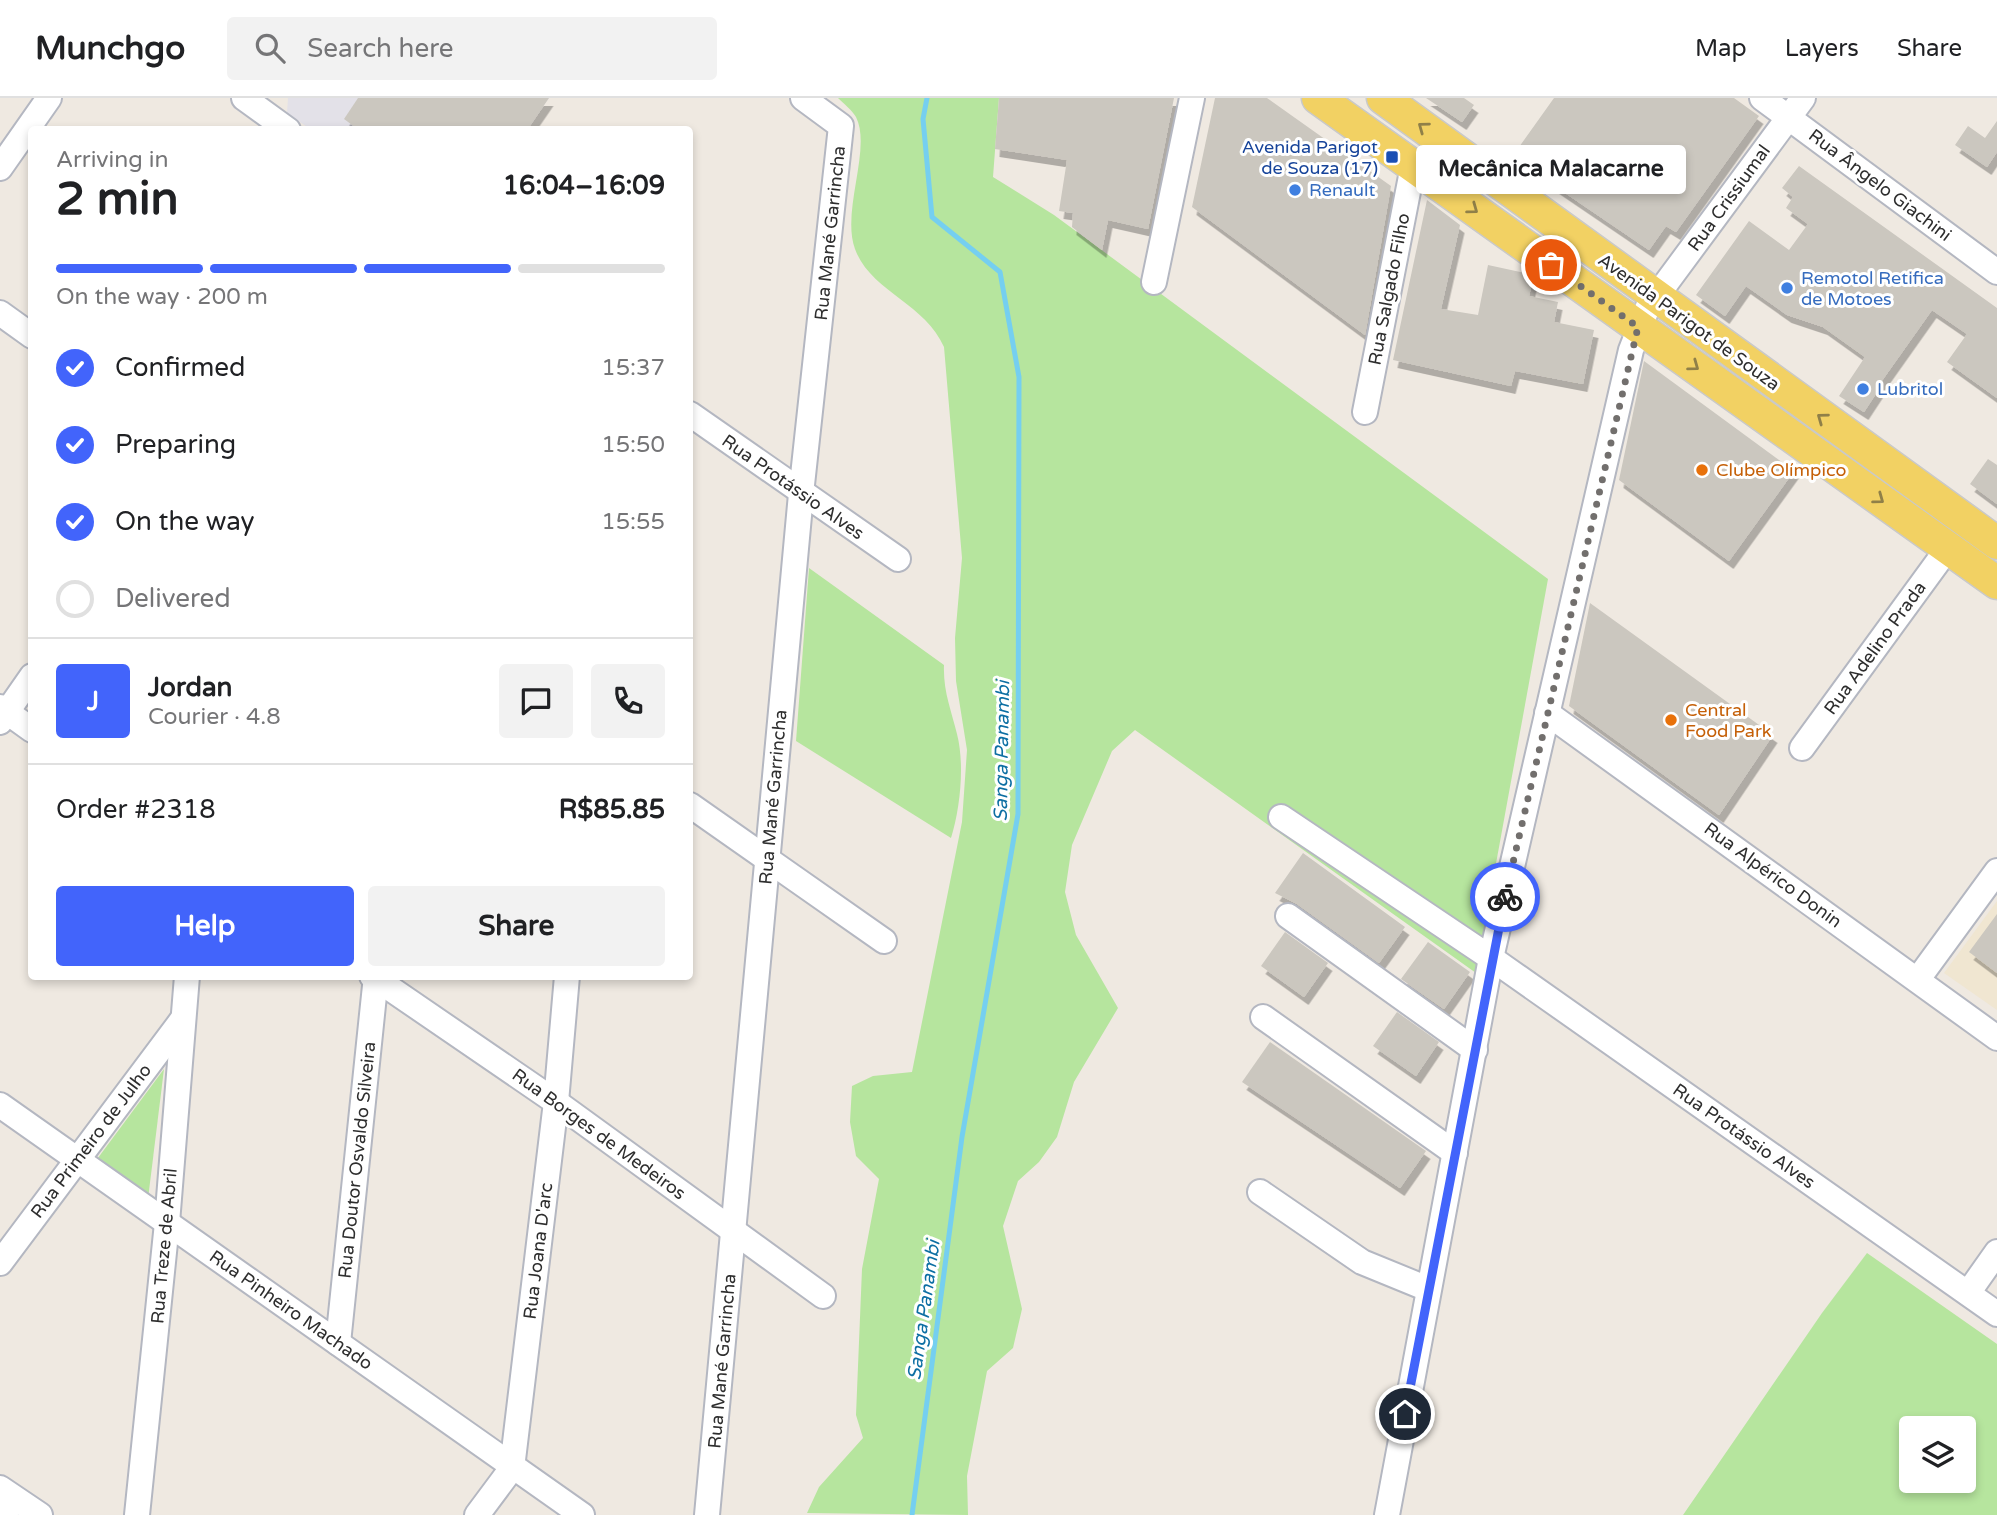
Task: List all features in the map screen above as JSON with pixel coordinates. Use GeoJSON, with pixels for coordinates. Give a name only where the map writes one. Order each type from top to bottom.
{"type":"FeatureCollection","features":[{"type":"Feature","properties":{"kind":"main road","name":"Avenida Parigot de Souza"},"geometry":{"type":"LineString","coordinates":[[1318,98],[1997,583]]}},
{"type":"Feature","properties":{"kind":"main road","name":"Avenida Parigot de Souza"},"geometry":{"type":"LineString","coordinates":[[1383,98],[1655,298],[1997,543]]}},
{"type":"Feature","properties":{"kind":"main road"},"geometry":{"type":"LineString","coordinates":[[1531,250],[1625,303],[1644,306],[1655,298]]}},
{"type":"Feature","properties":{"kind":"street"},"geometry":{"type":"LineString","coordinates":[[29,126],[49,98]]}},
{"type":"Feature","properties":{"kind":"street"},"geometry":{"type":"LineString","coordinates":[[244,98],[278,119]]}},
{"type":"Feature","properties":{"kind":"street","name":"Rua Mané Garrincha"},"geometry":{"type":"LineString","coordinates":[[707,1515],[801,494],[841,127],[803,98]]}},
{"type":"Feature","properties":{"kind":"street"},"geometry":{"type":"LineString","coordinates":[[1154,282],[1192,98]]}},
{"type":"Feature","properties":{"kind":"street","name":"Rua Ângelo Giachini"},"geometry":{"type":"LineString","coordinates":[[1762,98],[1796,108],[1997,272]]}},
{"type":"Feature","properties":{"kind":"street","name":"Rua Crissiumal"},"geometry":{"type":"LineString","coordinates":[[1387,1515],[1491,958],[1638,327],[1655,298],[1796,108]]}},
{"type":"Feature","properties":{"kind":"street"},"geometry":{"type":"LineString","coordinates":[[0,168],[28,128]]}},
{"type":"Feature","properties":{"kind":"street","name":"Rua Salgado Filho"},"geometry":{"type":"LineString","coordinates":[[1365,412],[1413,166]]}},
{"type":"Feature","properties":{"kind":"street"},"geometry":{"type":"LineString","coordinates":[[0,313],[28,332]]}},
{"type":"Feature","properties":{"kind":"street","name":"Rua Protássio Alves"},"geometry":{"type":"LineString","coordinates":[[693,416],[801,494],[898,559]]}},
{"type":"Feature","properties":{"kind":"street","name":"Rua Adelino Prada"},"geometry":{"type":"LineString","coordinates":[[1802,748],[1948,548]]}},
{"type":"Feature","properties":{"kind":"street"},"geometry":{"type":"LineString","coordinates":[[28,681],[2,714],[28,728]]}},
{"type":"Feature","properties":{"kind":"street","name":"Rua Alpérico Donin"},"geometry":{"type":"LineString","coordinates":[[1547,713],[1997,1038]]}},
{"type":"Feature","properties":{"kind":"street"},"geometry":{"type":"LineString","coordinates":[[693,807],[884,941]]}},
{"type":"Feature","properties":{"kind":"street","name":"Rua Protássio Alves"},"geometry":{"type":"LineString","coordinates":[[1281,817],[1491,958],[1997,1314]]}},
{"type":"Feature","properties":{"kind":"street"},"geometry":{"type":"LineString","coordinates":[[1918,979],[1997,871]]}},
{"type":"Feature","properties":{"kind":"street"},"geometry":{"type":"LineString","coordinates":[[1288,916],[1475,1050]]}},
{"type":"Feature","properties":{"kind":"street","name":"Rua Treze de Abril"},"geometry":{"type":"LineString","coordinates":[[137,1515],[167,1223],[187,980]]}},
{"type":"Feature","properties":{"kind":"street","name":"Rua Doutor Osvaldo Silveira"},"geometry":{"type":"LineString","coordinates":[[338,1343],[375,980]]}},
{"type":"Feature","properties":{"kind":"street","name":"Rua Borges de Medeiros"},"geometry":{"type":"LineString","coordinates":[[378,980],[556,1102],[823,1296]]}},
{"type":"Feature","properties":{"kind":"street","name":"Rua Joana D'arc"},"geometry":{"type":"LineString","coordinates":[[477,1515],[512,1468],[556,1102],[567,980]]}},
{"type":"Feature","properties":{"kind":"street"},"geometry":{"type":"LineString","coordinates":[[1263,1017],[1455,1153]]}},
{"type":"Feature","properties":{"kind":"street","name":"Rua Primeiro de Julho"},"geometry":{"type":"LineString","coordinates":[[0,1263],[182,1019]]}},
{"type":"Feature","properties":{"kind":"street","name":"Rua Pinheiro Machado"},"geometry":{"type":"LineString","coordinates":[[0,1105],[582,1515]]}},
{"type":"Feature","properties":{"kind":"street"},"geometry":{"type":"LineString","coordinates":[[1260,1192],[1362,1262],[1428,1289]]}},
{"type":"Feature","properties":{"kind":"street"},"geometry":{"type":"LineString","coordinates":[[1968,1293],[1997,1252]]}},
{"type":"Feature","properties":{"kind":"street"},"geometry":{"type":"LineString","coordinates":[[0,1488],[40,1515]]}},
{"type":"Feature","properties":{"kind":"street"},"geometry":{"type":"LineString","coordinates":[[0,1511],[6,1515]]}},
{"type":"Feature","properties":{"kind":"shaded area"},"geometry":{"type":"Polygon","coordinates":[[[288,98],[549,98],[529,126],[306,126],[287,113],[288,98]]]}},
{"type":"Feature","properties":{"kind":"shaded area"},"geometry":{"type":"Polygon","coordinates":[[[1997,901],[1997,1010],[1944,973],[1997,901]]]}},
{"type":"Feature","properties":{"kind":"green space"},"geometry":{"type":"Polygon","coordinates":[[[838,98],[999,98],[993,177],[1054,215],[1548,579],[1476,973],[1135,730],[1112,751],[1072,845],[1065,892],[1076,935],[1118,1008],[1074,1082],[1057,1137],[1039,1162],[1018,1181],[1003,1226],[1022,1309],[1013,1348],[987,1371],[967,1476],[968,1515],[807,1513],[819,1487],[863,1438],[856,1415],[862,1269],[879,1179],[856,1156],[850,1122],[852,1086],[873,1076],[912,1072],[962,822],[967,750],[956,681],[955,638],[962,558],[944,347],[924,319],[873,276],[855,249],[852,217],[861,146],[860,130],[854,114],[838,98]]]}},
{"type":"Feature","properties":{"kind":"green space"},"geometry":{"type":"Polygon","coordinates":[[[809,568],[944,665],[946,692],[961,759],[959,801],[951,838],[796,741],[809,568]]]}},
{"type":"Feature","properties":{"kind":"green space"},"geometry":{"type":"Polygon","coordinates":[[[164,1069],[147,1207],[92,1166],[164,1069]]]}},
{"type":"Feature","properties":{"kind":"green space"},"geometry":{"type":"Polygon","coordinates":[[[1867,1253],[1997,1344],[1997,1515],[1683,1515],[1822,1313],[1867,1253]]]}},
{"type":"Feature","properties":{"kind":"building"},"geometry":{"type":"Polygon","coordinates":[[[358,98],[549,98],[530,126],[354,126],[344,119],[358,98]]]}},
{"type":"Feature","properties":{"kind":"building"},"geometry":{"type":"Polygon","coordinates":[[[999,98],[1174,98],[1148,229],[1108,220],[1102,250],[1072,227],[1073,213],[1059,211],[1067,160],[995,149],[999,98]]]}},
{"type":"Feature","properties":{"kind":"building"},"geometry":{"type":"Polygon","coordinates":[[[1215,98],[1267,98],[1391,186],[1365,335],[1192,207],[1215,98]]]}},
{"type":"Feature","properties":{"kind":"building"},"geometry":{"type":"Polygon","coordinates":[[[1426,98],[1464,98],[1474,105],[1462,122],[1426,98]]]}},
{"type":"Feature","properties":{"kind":"building"},"geometry":{"type":"Polygon","coordinates":[[[1554,98],[1734,98],[1759,116],[1676,232],[1666,226],[1649,250],[1512,157],[1554,98]]]}},
{"type":"Feature","properties":{"kind":"building"},"geometry":{"type":"Polygon","coordinates":[[[1997,121],[1997,152],[1987,167],[1955,145],[1968,126],[1985,138],[1997,121]]]}},
{"type":"Feature","properties":{"kind":"building"},"geometry":{"type":"Polygon","coordinates":[[[1799,166],[1997,308],[1997,398],[1947,362],[1967,334],[1932,310],[1881,382],[1883,383],[1864,412],[1839,396],[1865,357],[1823,327],[1787,315],[1746,286],[1725,316],[1696,295],[1749,221],[1789,250],[1808,224],[1786,208],[1793,197],[1782,188],[1799,166]]]}},
{"type":"Feature","properties":{"kind":"building"},"geometry":{"type":"Polygon","coordinates":[[[1427,200],[1460,225],[1441,309],[1478,315],[1488,265],[1534,275],[1529,296],[1558,302],[1554,322],[1594,330],[1583,384],[1515,371],[1511,386],[1393,360],[1427,200]]]}},
{"type":"Feature","properties":{"kind":"building"},"geometry":{"type":"Polygon","coordinates":[[[1644,361],[1794,471],[1729,561],[1619,480],[1644,361]]]}},
{"type":"Feature","properties":{"kind":"building"},"geometry":{"type":"Polygon","coordinates":[[[1988,459],[1997,465],[1997,504],[1970,484],[1988,459]]]}},
{"type":"Feature","properties":{"kind":"building","name":"Central Food Park"},"geometry":{"type":"Polygon","coordinates":[[[1590,603],[1773,735],[1719,815],[1569,706],[1590,603]]]}},
{"type":"Feature","properties":{"kind":"building"},"geometry":{"type":"Polygon","coordinates":[[[1303,853],[1405,927],[1379,963],[1297,904],[1275,893],[1303,853]]]}},
{"type":"Feature","properties":{"kind":"building"},"geometry":{"type":"Polygon","coordinates":[[[1997,914],[1997,973],[1969,952],[1997,914]]]}},
{"type":"Feature","properties":{"kind":"building"},"geometry":{"type":"Polygon","coordinates":[[[1285,932],[1328,963],[1304,997],[1261,966],[1285,932]]]}},
{"type":"Feature","properties":{"kind":"building"},"geometry":{"type":"Polygon","coordinates":[[[1428,942],[1470,972],[1444,1009],[1401,979],[1428,942]]]}},
{"type":"Feature","properties":{"kind":"building"},"geometry":{"type":"Polygon","coordinates":[[[1397,1012],[1439,1042],[1416,1076],[1373,1046],[1397,1012]]]}},
{"type":"Feature","properties":{"kind":"building"},"geometry":{"type":"Polygon","coordinates":[[[1270,1042],[1426,1151],[1400,1188],[1242,1082],[1270,1042]]]}},
{"type":"Feature","properties":{"kind":"waterway","name":"Sanga Panambi"},"geometry":{"type":"LineString","coordinates":[[912,1515],[962,1137],[1018,814],[1019,377],[1000,272],[932,217],[923,119],[927,98]]}},
{"type":"Feature","properties":{"kind":"way so far"},"geometry":{"type":"LineString","coordinates":[[1505,897],[1638,327],[1551,265]]}},
{"type":"Feature","properties":{"kind":"place","name":"Avenida Parigot de Souza (17)"},"geometry":{"type":"Point","coordinates":[1392,157]}},
{"type":"Feature","properties":{"kind":"place","name":"Renault"},"geometry":{"type":"Point","coordinates":[1295,190]}},
{"type":"Feature","properties":{"kind":"place","name":"Mecânica Malacarne"},"geometry":{"type":"Point","coordinates":[1551,265]}},
{"type":"Feature","properties":{"kind":"place","name":"Remotol Retifica de Motoes"},"geometry":{"type":"Point","coordinates":[1787,288]}},
{"type":"Feature","properties":{"kind":"place","name":"Lubritol"},"geometry":{"type":"Point","coordinates":[1863,389]}},
{"type":"Feature","properties":{"kind":"place","name":"Clube Olímpico"},"geometry":{"type":"Point","coordinates":[1702,470]}},
{"type":"Feature","properties":{"kind":"place","name":"Central Food Park"},"geometry":{"type":"Point","coordinates":[1671,720]}},
{"type":"Feature","properties":{"kind":"route"},"geometry":{"type":"LineString","coordinates":[[1405,1414],[1491,958],[1505,897]]}}]}
